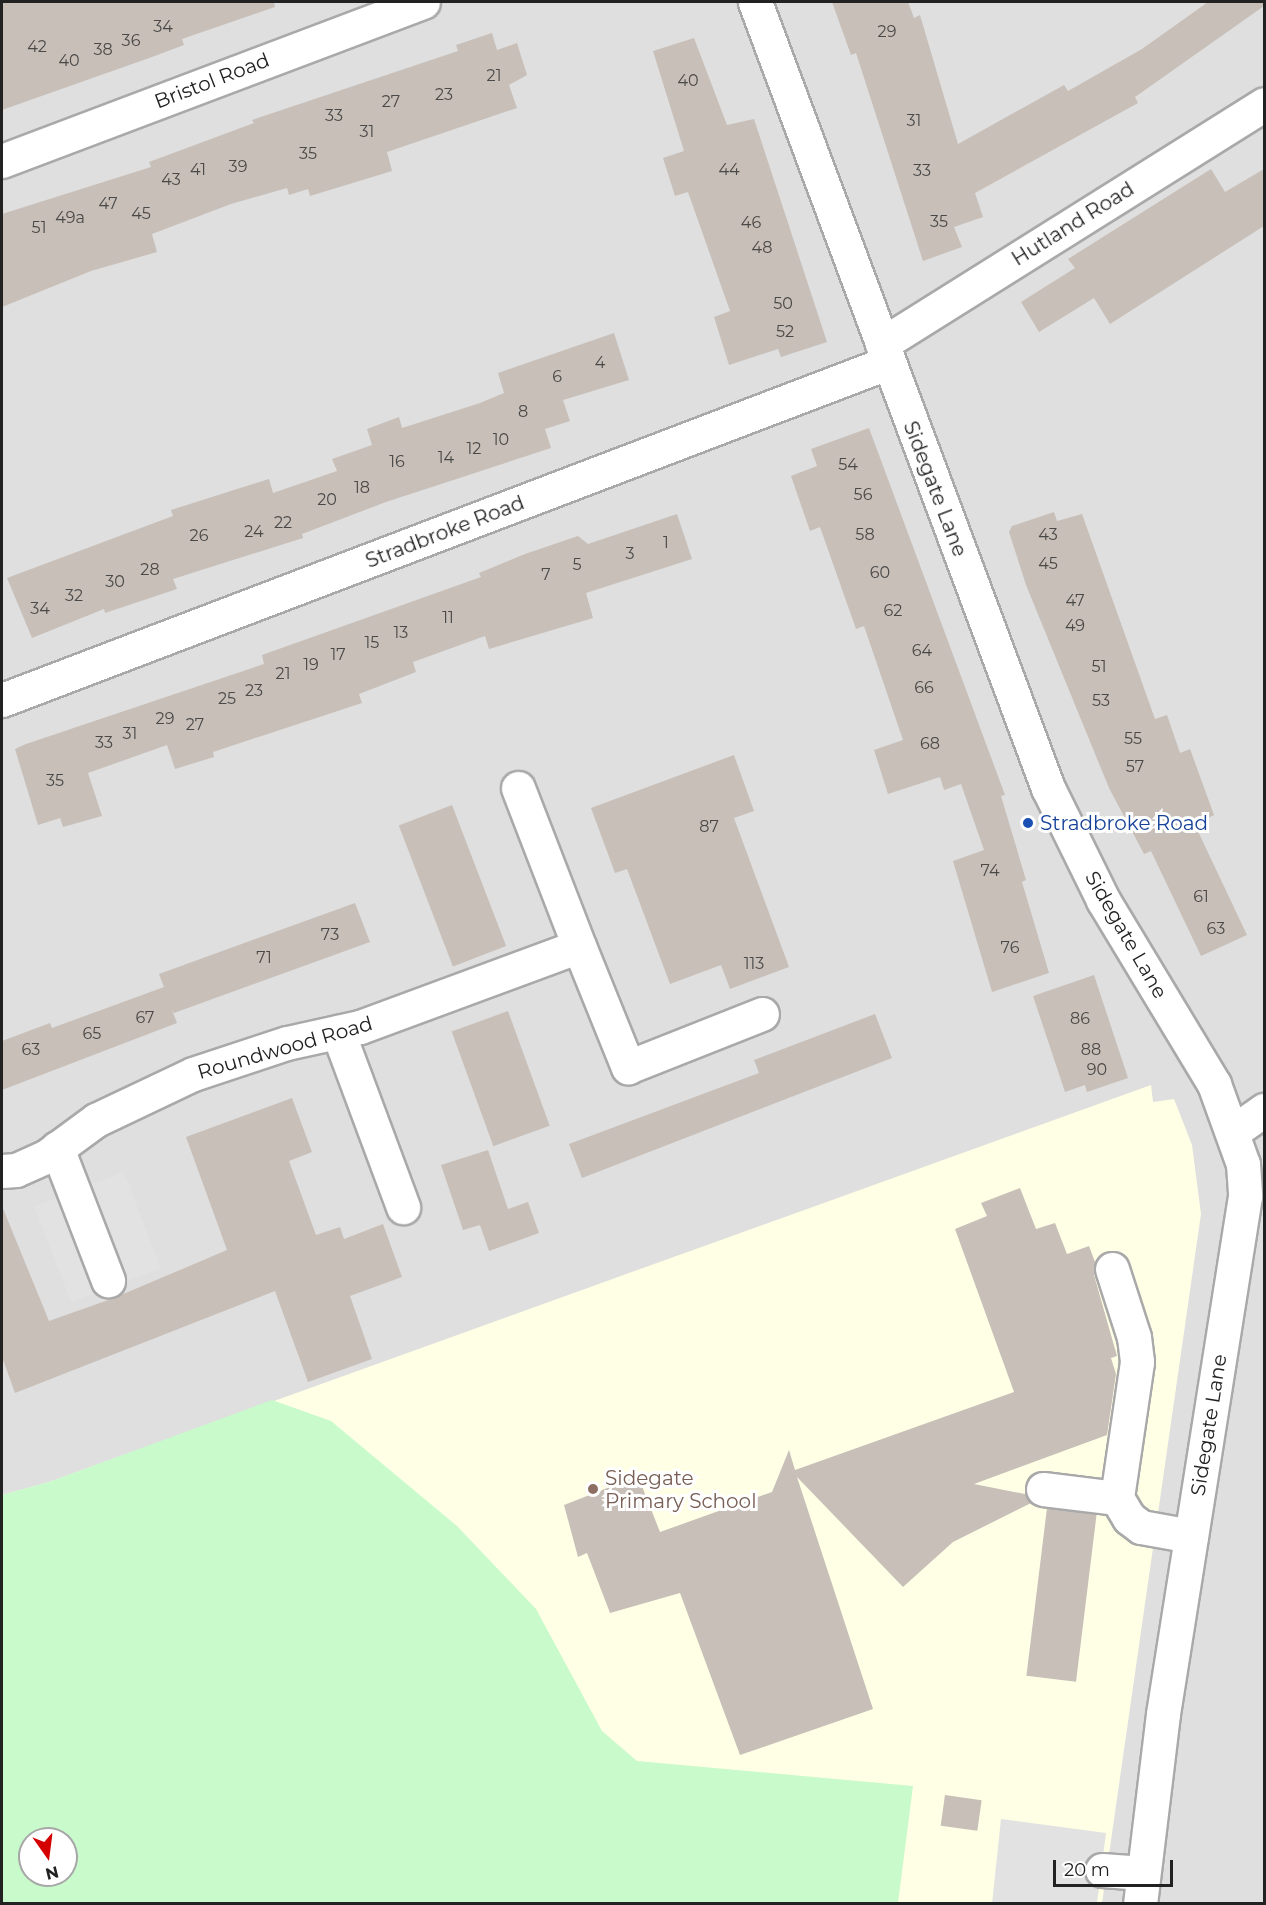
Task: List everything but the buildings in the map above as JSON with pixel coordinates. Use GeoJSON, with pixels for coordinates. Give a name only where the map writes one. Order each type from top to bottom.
{"type":"FeatureCollection","features":[{"type":"Feature","properties":{"kind":"street","name":"Bristol Road"},"geometry":{"type":"LineString","coordinates":[[2,162],[423,2]]}},
{"type":"Feature","properties":{"kind":"street","name":"Sidegate Lane"},"geometry":{"type":"LineString","coordinates":[[755,2],[1048,788],[1103,900],[1214,1084],[1234,1131],[1245,1196],[1191,1536],[1141,1888]]}},
{"type":"Feature","properties":{"kind":"street","name":"Hutland Road"},"geometry":{"type":"LineString","coordinates":[[885,354],[1264,104]]}},
{"type":"Feature","properties":{"kind":"street","name":"Stradbroke Road"},"geometry":{"type":"LineString","coordinates":[[2,700],[885,354]]}},
{"type":"Feature","properties":{"kind":"street"},"geometry":{"type":"LineString","coordinates":[[518,788],[628,1066],[762,1014]]}},
{"type":"Feature","properties":{"kind":"street","name":"Roundwood Road"},"geometry":{"type":"LineString","coordinates":[[2,1171],[16,1170],[57,1148],[96,1120],[193,1074],[338,1032],[579,946]]}},
{"type":"Feature","properties":{"kind":"street"},"geometry":{"type":"LineString","coordinates":[[338,1032],[403,1207]]}},
{"type":"Feature","properties":{"kind":"street"},"geometry":{"type":"LineString","coordinates":[[1234,1131],[1264,1110]]}},
{"type":"Feature","properties":{"kind":"street"},"geometry":{"type":"LineString","coordinates":[[57,1148],[108,1280]]}},
{"type":"Feature","properties":{"kind":"street"},"geometry":{"type":"LineString","coordinates":[[1112,1269],[1134,1337],[1137,1362],[1117,1498],[1130,1518],[1141,1527],[1191,1536]]}},
{"type":"Feature","properties":{"kind":"street"},"geometry":{"type":"LineString","coordinates":[[1043,1489],[1117,1498]]}},
{"type":"Feature","properties":{"kind":"street"},"geometry":{"type":"LineString","coordinates":[[1102,1870],[1141,1888]]}},
{"type":"Feature","properties":{"kind":"shaded area"},"geometry":{"type":"Polygon","coordinates":[[[2,2],[1264,2],[1264,1903],[2,1904],[2,2]]]}},
{"type":"Feature","properties":{"kind":"shaded area","name":"Sidegate Primary School"},"geometry":{"type":"Polygon","coordinates":[[[1151,1085],[1153,1102],[1174,1099],[1192,1145],[1201,1214],[1102,1903],[84,1903],[78,1873],[78,1827],[69,1827],[2,1495],[49,1482],[1151,1085]]]}},
{"type":"Feature","properties":{"kind":"shaded area"},"geometry":{"type":"Polygon","coordinates":[[[124,1172],[161,1268],[71,1303],[34,1206],[124,1172]]]}},
{"type":"Feature","properties":{"kind":"shaded area"},"geometry":{"type":"Polygon","coordinates":[[[1001,1819],[1106,1833],[1097,1903],[992,1904],[1001,1819]]]}},
{"type":"Feature","properties":{"kind":"green space"},"geometry":{"type":"Polygon","coordinates":[[[272,1400],[331,1421],[457,1526],[536,1609],[602,1731],[637,1761],[913,1786],[898,1903],[2,1903],[2,1495],[49,1482],[272,1400]]]}},
{"type":"Feature","properties":{"kind":"place","name":"Stradbroke Road"},"geometry":{"type":"Point","coordinates":[1028,823]}},
{"type":"Feature","properties":{"kind":"place","name":"Sidegate Primary School"},"geometry":{"type":"Point","coordinates":[593,1489]}}]}
